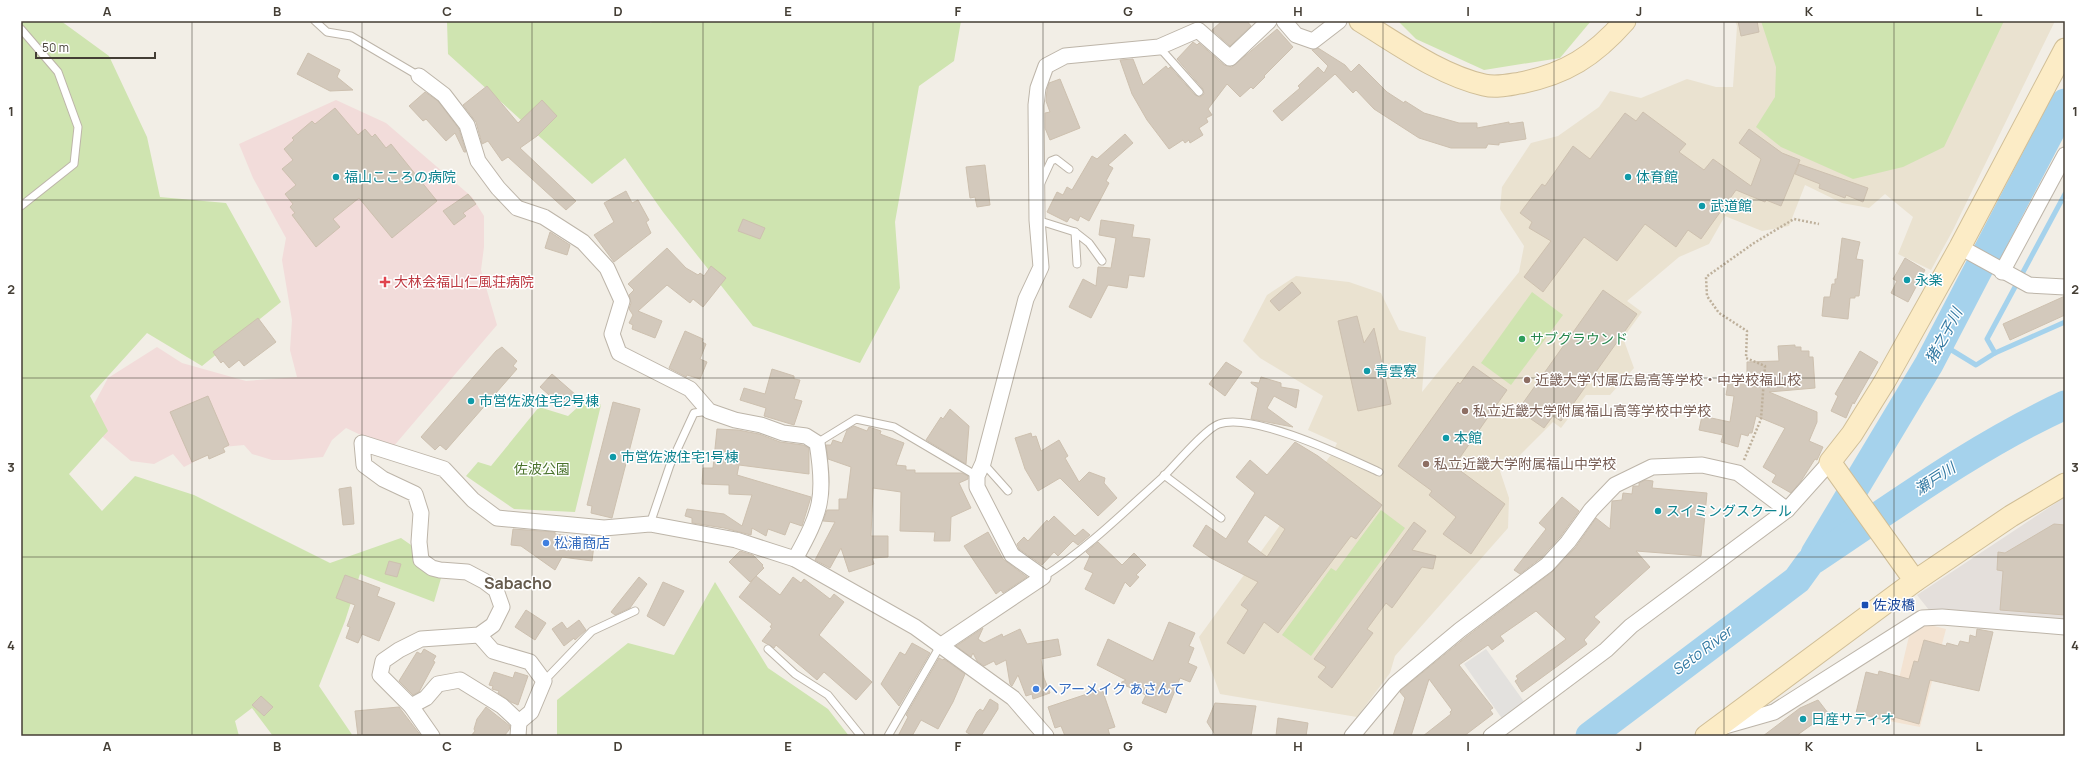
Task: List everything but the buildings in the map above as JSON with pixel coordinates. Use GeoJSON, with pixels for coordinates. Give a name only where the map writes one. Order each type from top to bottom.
{"type":"FeatureCollection","features":[{"type":"Feature","properties":{"kind":"street"},"geometry":{"type":"LineString","coordinates":[[940,646],[1043,577],[1012,555],[977,487],[980,469],[1026,299],[1041,267],[1037,220],[1036,105],[1038,88],[1046,66],[1065,56],[1159,47],[1198,30],[1230,58],[1269,21]]}},
{"type":"Feature","properties":{"kind":"street"},"geometry":{"type":"LineString","coordinates":[[1284,21],[1296,35],[1314,41],[1339,21]]}},
{"type":"Feature","properties":{"kind":"street"},"geometry":{"type":"LineString","coordinates":[[1360,21],[1418,57],[1463,79],[1486,86],[1504,86],[1560,73],[1584,60],[1610,38],[1625,21]]}},
{"type":"Feature","properties":{"kind":"street"},"geometry":{"type":"LineString","coordinates":[[1491,736],[1606,650],[1631,626],[1787,510],[1833,466],[1964,250],[2065,49]]}},
{"type":"Feature","properties":{"kind":"street"},"geometry":{"type":"LineString","coordinates":[[419,76],[444,95],[467,125],[478,161],[498,188],[517,208],[544,217],[583,242],[607,268],[622,301],[612,334],[619,353],[690,389],[709,411],[735,420],[783,433],[806,436],[817,443],[822,473],[820,505],[812,528],[795,559]]}},
{"type":"Feature","properties":{"kind":"street"},"geometry":{"type":"LineString","coordinates":[[2003,272],[2065,154]]}},
{"type":"Feature","properties":{"kind":"street"},"geometry":{"type":"LineString","coordinates":[[1964,250],[2029,285],[2065,287]]}},
{"type":"Feature","properties":{"kind":"street"},"geometry":{"type":"LineString","coordinates":[[432,736],[411,706],[380,675],[383,661],[399,650],[421,639],[479,635],[493,624],[502,607],[496,590],[484,581],[467,572],[432,568],[421,560],[419,542],[421,513],[415,494],[383,479],[364,465],[362,443],[444,469],[473,500],[497,518],[604,528],[650,524],[736,540],[795,559],[909,623],[1013,698],[1046,736]]}},
{"type":"Feature","properties":{"kind":"street"},"geometry":{"type":"LineString","coordinates":[[1352,736],[1395,684],[1466,625],[1546,565],[1568,542],[1591,510],[1615,485],[1652,467],[1702,465],[1738,473],[1787,510]]}},
{"type":"Feature","properties":{"kind":"street"},"geometry":{"type":"LineString","coordinates":[[1833,466],[1911,575]]}},
{"type":"Feature","properties":{"kind":"street"},"geometry":{"type":"LineString","coordinates":[[1711,732],[1911,575],[2065,484]]}},
{"type":"Feature","properties":{"kind":"street"},"geometry":{"type":"LineString","coordinates":[[1711,732],[1774,712],[1922,618],[1942,617],[2065,627]]}},
{"type":"Feature","properties":{"kind":"street"},"geometry":{"type":"LineString","coordinates":[[411,706],[426,698],[438,684],[460,680],[502,706],[519,729],[531,712],[544,681],[530,662],[493,651],[479,635]]}},
{"type":"Feature","properties":{"kind":"lane"},"geometry":{"type":"LineString","coordinates":[[315,21],[327,32],[351,36],[419,76]]}},
{"type":"Feature","properties":{"kind":"lane"},"geometry":{"type":"LineString","coordinates":[[21,29],[58,72],[78,128],[74,164],[21,206]]}},
{"type":"Feature","properties":{"kind":"lane"},"geometry":{"type":"LineString","coordinates":[[1159,47],[1199,92]]}},
{"type":"Feature","properties":{"kind":"lane"},"geometry":{"type":"LineString","coordinates":[[1037,194],[1051,161],[1056,159],[1069,169]]}},
{"type":"Feature","properties":{"kind":"lane"},"geometry":{"type":"LineString","coordinates":[[1037,220],[1075,232],[1089,244],[1102,261]]}},
{"type":"Feature","properties":{"kind":"lane"},"geometry":{"type":"LineString","coordinates":[[1075,232],[1077,264]]}},
{"type":"Feature","properties":{"kind":"lane"},"geometry":{"type":"LineString","coordinates":[[650,524],[670,465],[694,413],[709,411]]}},
{"type":"Feature","properties":{"kind":"lane"},"geometry":{"type":"LineString","coordinates":[[817,443],[856,419],[894,427],[980,469],[1008,491]]}},
{"type":"Feature","properties":{"kind":"lane"},"geometry":{"type":"LineString","coordinates":[[1043,577],[1070,560],[1164,476],[1199,440],[1218,424],[1241,422],[1314,442],[1379,472]]}},
{"type":"Feature","properties":{"kind":"lane"},"geometry":{"type":"LineString","coordinates":[[1164,476],[1221,518]]}},
{"type":"Feature","properties":{"kind":"lane"},"geometry":{"type":"LineString","coordinates":[[544,681],[592,631],[635,611]]}},
{"type":"Feature","properties":{"kind":"lane"},"geometry":{"type":"LineString","coordinates":[[888,736],[940,646]]}},
{"type":"Feature","properties":{"kind":"lane"},"geometry":{"type":"LineString","coordinates":[[768,649],[795,674],[828,695],[861,736]]}},
{"type":"Feature","properties":{"kind":"path"},"geometry":{"type":"LineString","coordinates":[[1738,473],[1761,419],[1765,366],[1746,358],[1747,331],[1719,313],[1707,296],[1706,277],[1754,243],[1794,219],[1819,224]]}},
{"type":"Feature","properties":{"kind":"shaded area","name":"近畿大学付属広島高等学校・中学校福山校"},"geometry":{"type":"Polygon","coordinates":[[[1735,21],[2055,21],[1952,232],[1931,270],[1898,254],[1913,217],[1885,194],[1869,208],[1842,203],[1805,185],[1789,226],[1762,231],[1725,216],[1709,244],[1679,257],[1627,301],[1642,312],[1623,338],[1634,368],[1610,395],[1586,395],[1561,428],[1553,422],[1517,458],[1500,471],[1509,498],[1508,528],[1395,656],[1390,673],[1357,717],[1220,694],[1199,637],[1333,452],[1337,443],[1308,430],[1323,396],[1260,358],[1243,341],[1267,295],[1296,276],[1349,282],[1381,293],[1399,330],[1426,337],[1422,392],[1519,272],[1524,246],[1500,209],[1502,187],[1531,143],[1558,136],[1599,107],[1610,91],[1641,98],[1687,79],[1716,87],[1733,87],[1737,26],[1735,21]]]}},
{"type":"Feature","properties":{"kind":"shaded area","name":"大林会福山仁風荘病院"},"geometry":{"type":"Polygon","coordinates":[[[336,100],[386,123],[472,197],[484,216],[484,247],[481,270],[497,325],[393,447],[382,445],[346,428],[332,440],[323,457],[272,460],[252,454],[244,445],[223,447],[184,467],[173,454],[154,464],[131,461],[103,437],[94,404],[108,378],[157,347],[182,363],[246,381],[297,377],[290,350],[292,320],[282,260],[286,238],[253,178],[239,144],[336,100]]]}},
{"type":"Feature","properties":{"kind":"shaded area"},"geometry":{"type":"Polygon","coordinates":[[[2065,497],[2065,621],[1929,610],[1917,595],[2065,497]]]}},
{"type":"Feature","properties":{"kind":"shaded area"},"geometry":{"type":"Polygon","coordinates":[[[1922,623],[1946,629],[1920,727],[1889,721],[1910,632],[1922,623]]]}},
{"type":"Feature","properties":{"kind":"shaded area"},"geometry":{"type":"Polygon","coordinates":[[[1486,649],[1525,703],[1503,720],[1464,664],[1486,649]]]}},
{"type":"Feature","properties":{"kind":"green space"},"geometry":{"type":"Polygon","coordinates":[[[21,21],[61,21],[109,56],[147,137],[160,197],[226,203],[281,302],[202,366],[147,333],[90,396],[108,431],[69,474],[102,511],[135,476],[194,495],[330,563],[401,538],[444,568],[434,602],[360,574],[345,621],[319,686],[353,736],[273,736],[252,708],[235,721],[239,736],[21,736],[21,21]]]}},
{"type":"Feature","properties":{"kind":"green space"},"geometry":{"type":"Polygon","coordinates":[[[447,21],[650,21],[650,23],[655,21],[961,21],[954,61],[919,86],[895,222],[900,288],[860,363],[753,326],[663,212],[625,158],[592,184],[448,54],[447,21]]]}},
{"type":"Feature","properties":{"kind":"green space"},"geometry":{"type":"Polygon","coordinates":[[[1398,21],[1591,21],[1560,58],[1484,70],[1416,39],[1398,21]]]}},
{"type":"Feature","properties":{"kind":"green space"},"geometry":{"type":"Polygon","coordinates":[[[1761,21],[2004,21],[1944,147],[1903,167],[1853,179],[1781,147],[1756,127],[1775,97],[1776,67],[1761,21]]]}},
{"type":"Feature","properties":{"kind":"green space","name":"サブグラウンド"},"geometry":{"type":"Polygon","coordinates":[[[1532,292],[1563,315],[1511,385],[1481,363],[1532,292]]]}},
{"type":"Feature","properties":{"kind":"green space","name":"佐波公園"},"geometry":{"type":"Polygon","coordinates":[[[589,397],[601,405],[575,512],[514,509],[466,476],[478,462],[491,466],[539,407],[568,416],[589,397]]]}},
{"type":"Feature","properties":{"kind":"green space"},"geometry":{"type":"Polygon","coordinates":[[[1381,510],[1405,528],[1311,656],[1282,635],[1331,568],[1336,571],[1381,510]]]}},
{"type":"Feature","properties":{"kind":"green space"},"geometry":{"type":"Polygon","coordinates":[[[715,582],[768,668],[828,709],[849,736],[557,736],[557,700],[628,643],[674,655],[715,582]]]}},
{"type":"Feature","properties":{"kind":"waterway","name":"猪之子川"},"geometry":{"type":"LineString","coordinates":[[1815,554],[1929,364],[2065,103]]}},
{"type":"Feature","properties":{"kind":"waterway"},"geometry":{"type":"LineString","coordinates":[[1995,353],[1987,339],[2065,194]]}},
{"type":"Feature","properties":{"kind":"waterway"},"geometry":{"type":"LineString","coordinates":[[1940,343],[1976,365],[1995,353],[2065,322]]}},
{"type":"Feature","properties":{"kind":"waterway","name":"瀬戸川"},"geometry":{"type":"LineString","coordinates":[[1590,736],[1797,580],[1810,562],[1903,499],[1966,459],[1998,440],[2065,405]]}},
{"type":"Feature","properties":{"kind":"place","name":"福山こころの病院"},"geometry":{"type":"Point","coordinates":[336,177]}},
{"type":"Feature","properties":{"kind":"place","name":"体育館"},"geometry":{"type":"Point","coordinates":[1628,177]}},
{"type":"Feature","properties":{"kind":"place","name":"武道館"},"geometry":{"type":"Point","coordinates":[1702,206]}},
{"type":"Feature","properties":{"kind":"place","name":"永楽"},"geometry":{"type":"Point","coordinates":[1907,280]}},
{"type":"Feature","properties":{"kind":"place","name":"大林会福山仁風荘病院"},"geometry":{"type":"Point","coordinates":[385,282]}},
{"type":"Feature","properties":{"kind":"place","name":"サブグラウンド"},"geometry":{"type":"Point","coordinates":[1522,339]}},
{"type":"Feature","properties":{"kind":"place","name":"青雲寮"},"geometry":{"type":"Point","coordinates":[1367,371]}},
{"type":"Feature","properties":{"kind":"place","name":"近畿大学付属広島高等学校・中学校福山校"},"geometry":{"type":"Point","coordinates":[1527,380]}},
{"type":"Feature","properties":{"kind":"place","name":"市営佐波住宅2号棟"},"geometry":{"type":"Point","coordinates":[471,401]}},
{"type":"Feature","properties":{"kind":"place","name":"私立近畿大学附属福山高等学校中学校"},"geometry":{"type":"Point","coordinates":[1465,411]}},
{"type":"Feature","properties":{"kind":"place","name":"本館"},"geometry":{"type":"Point","coordinates":[1446,438]}},
{"type":"Feature","properties":{"kind":"place","name":"市営佐波住宅1号棟"},"geometry":{"type":"Point","coordinates":[613,457]}},
{"type":"Feature","properties":{"kind":"place","name":"私立近畿大学附属福山中学校"},"geometry":{"type":"Point","coordinates":[1426,464]}},
{"type":"Feature","properties":{"kind":"place","name":"スイミングスクール"},"geometry":{"type":"Point","coordinates":[1658,511]}},
{"type":"Feature","properties":{"kind":"place","name":"松浦商店"},"geometry":{"type":"Point","coordinates":[546,543]}},
{"type":"Feature","properties":{"kind":"place","name":"佐波橋"},"geometry":{"type":"Point","coordinates":[1865,605]}},
{"type":"Feature","properties":{"kind":"place","name":"ヘアーメイク あさんて"},"geometry":{"type":"Point","coordinates":[1036,689]}},
{"type":"Feature","properties":{"kind":"place","name":"日産サティオ"},"geometry":{"type":"Point","coordinates":[1803,719]}},
{"type":"Feature","properties":{"kind":"district","name":"Sabacho"},"geometry":{"type":"Point","coordinates":[518,583]}},
{"type":"Feature","properties":{"kind":"water label","name":"Seto River"},"geometry":{"type":"Point","coordinates":[1702,651]}}]}
